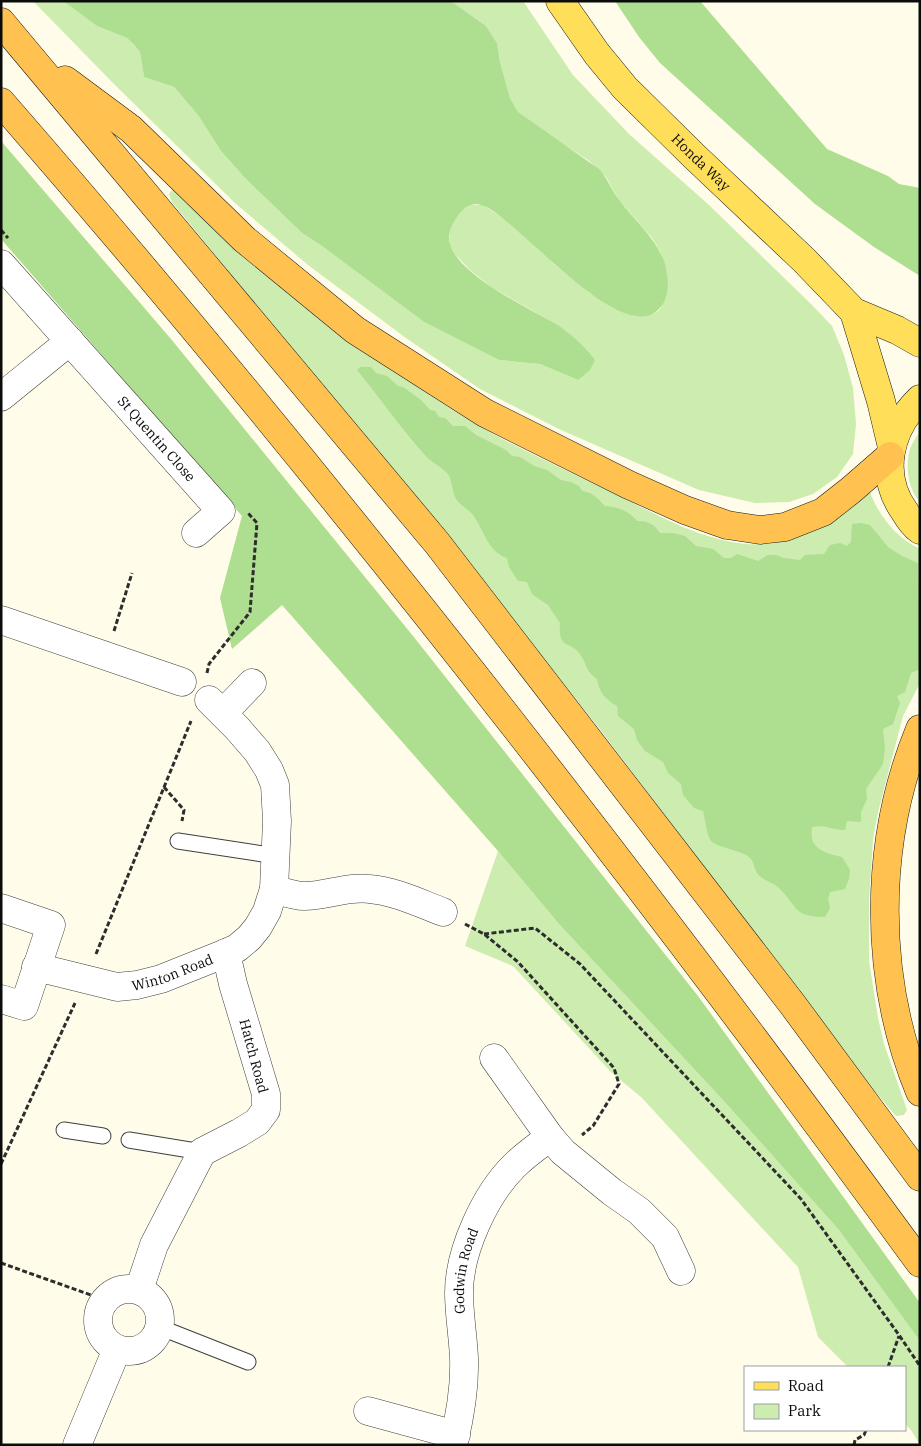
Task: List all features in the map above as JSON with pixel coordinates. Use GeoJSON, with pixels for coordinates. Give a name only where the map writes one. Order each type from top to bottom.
{"type":"FeatureCollection","features":[{"type":"Feature","properties":{"kind":"highway"},"geometry":{"type":"LineString","coordinates":[[1,22],[30,54],[437,543],[793,1005],[920,1177]]}},
{"type":"Feature","properties":{"kind":"highway"},"geometry":{"type":"LineString","coordinates":[[30,54],[131,129],[244,239],[355,330],[484,413],[629,485],[685,510],[726,525],[760,530],[785,527],[823,512],[851,490],[890,450]]}},
{"type":"Feature","properties":{"kind":"highway"},"geometry":{"type":"LineString","coordinates":[[1,102],[212,351],[583,814],[920,1263]]}},
{"type":"Feature","properties":{"kind":"highway"},"geometry":{"type":"LineString","coordinates":[[920,729],[898,795],[890,827],[885,911],[887,959],[892,994],[900,1031],[920,1092]]}},
{"type":"Feature","properties":{"kind":"main road","name":"Honda Way"},"geometry":{"type":"LineString","coordinates":[[560,1],[597,54],[625,88],[804,260],[854,312],[897,330],[920,343]]}},
{"type":"Feature","properties":{"kind":"main road","name":"Honda Way"},"geometry":{"type":"LineString","coordinates":[[854,312],[881,401],[890,450]]}},
{"type":"Feature","properties":{"kind":"main road"},"geometry":{"type":"LineString","coordinates":[[920,398],[901,423],[890,450],[890,483],[900,506],[920,530]]}},
{"type":"Feature","properties":{"kind":"street","name":"St Quentin Close"},"geometry":{"type":"LineString","coordinates":[[1,264],[221,511],[196,533]]}},
{"type":"Feature","properties":{"kind":"street"},"geometry":{"type":"LineString","coordinates":[[1,397],[70,341]]}},
{"type":"Feature","properties":{"kind":"street"},"geometry":{"type":"LineString","coordinates":[[1,620],[204,697],[252,683]]}},
{"type":"Feature","properties":{"kind":"street","name":"Winton Road"},"geometry":{"type":"LineString","coordinates":[[36,967],[118,987],[137,984],[161,979],[237,948],[258,927],[267,911],[274,889],[276,856],[275,786],[257,751],[204,697]]}},
{"type":"Feature","properties":{"kind":"street"},"geometry":{"type":"LineString","coordinates":[[274,889],[292,895],[303,896],[368,888],[395,894],[443,912]]}},
{"type":"Feature","properties":{"kind":"street"},"geometry":{"type":"LineString","coordinates":[[1,908],[51,924],[24,1006],[1,998]]}},
{"type":"Feature","properties":{"kind":"street","name":"Hatch Road"},"geometry":{"type":"LineString","coordinates":[[202,1152],[257,1122],[266,1110],[263,1086],[232,984],[226,953]]}},
{"type":"Feature","properties":{"kind":"street"},"geometry":{"type":"LineString","coordinates":[[494,1058],[557,1144],[612,1192],[639,1210],[665,1237],[681,1271]]}},
{"type":"Feature","properties":{"kind":"street","name":"Godwin Road"},"geometry":{"type":"LineString","coordinates":[[368,1411],[454,1440],[463,1387],[464,1359],[460,1282],[474,1228],[496,1188],[514,1166],[557,1144]]}},
{"type":"Feature","properties":{"kind":"street"},"geometry":{"type":"LineString","coordinates":[[139,1290],[154,1245],[202,1152]]}},
{"type":"Feature","properties":{"kind":"street"},"geometry":{"type":"LineString","coordinates":[[120,1290],[139,1290],[147,1294],[154,1301],[160,1318],[156,1336],[150,1343],[134,1350],[117,1349],[109,1344],[98,1329],[99,1310],[105,1300],[120,1290]]}},
{"type":"Feature","properties":{"kind":"street"},"geometry":{"type":"LineString","coordinates":[[77,1445],[117,1349]]}},
{"type":"Feature","properties":{"kind":"lane"},"geometry":{"type":"LineString","coordinates":[[178,841],[276,856]]}},
{"type":"Feature","properties":{"kind":"lane"},"geometry":{"type":"LineString","coordinates":[[64,1130],[103,1136]]}},
{"type":"Feature","properties":{"kind":"lane"},"geometry":{"type":"LineString","coordinates":[[129,1140],[202,1152]]}},
{"type":"Feature","properties":{"kind":"lane"},"geometry":{"type":"LineString","coordinates":[[159,1327],[248,1362]]}},
{"type":"Feature","properties":{"kind":"path"},"geometry":{"type":"LineString","coordinates":[[111,639],[132,573]]}},
{"type":"Feature","properties":{"kind":"path"},"geometry":{"type":"LineString","coordinates":[[1,1164],[86,980],[164,787],[204,697]]}},
{"type":"Feature","properties":{"kind":"path"},"geometry":{"type":"LineString","coordinates":[[164,787],[184,810],[178,841]]}},
{"type":"Feature","properties":{"kind":"path"},"geometry":{"type":"LineString","coordinates":[[443,912],[484,934],[518,962],[614,1068],[619,1084],[592,1126],[557,1144]]}},
{"type":"Feature","properties":{"kind":"path"},"geometry":{"type":"LineString","coordinates":[[484,934],[536,928],[580,964],[801,1199],[920,1366]]}},
{"type":"Feature","properties":{"kind":"path"},"geometry":{"type":"LineString","coordinates":[[1,1263],[105,1300]]}},
{"type":"Feature","properties":{"kind":"path"},"geometry":{"type":"LineString","coordinates":[[888,1366],[899,1335]]}},
{"type":"Feature","properties":{"kind":"path"},"geometry":{"type":"LineString","coordinates":[[854,1445],[855,1440],[864,1435],[866,1431]]}},
{"type":"Feature","properties":{"kind":"green space"},"geometry":{"type":"Polygon","coordinates":[[[33,1],[63,1],[97,26],[127,38],[140,52],[144,77],[174,87],[198,115],[221,151],[245,178],[302,233],[424,322],[499,360],[540,364],[578,380],[556,324],[491,287],[470,270],[455,254],[450,245],[449,232],[456,217],[470,205],[483,205],[509,222],[555,265],[591,294],[635,316],[651,314],[661,308],[667,273],[660,251],[652,238],[619,200],[606,177],[588,160],[543,131],[518,112],[510,98],[497,43],[486,26],[451,1],[523,1],[573,75],[629,134],[709,205],[832,326],[844,355],[853,388],[856,424],[853,454],[837,477],[813,494],[789,502],[755,503],[699,490],[561,430],[480,389],[406,338],[308,265],[235,203],[33,1]]]}},
{"type":"Feature","properties":{"kind":"green space"},"geometry":{"type":"Polygon","coordinates":[[[63,1],[451,1],[486,26],[497,43],[510,98],[518,112],[599,169],[620,201],[655,244],[664,261],[667,277],[668,287],[664,302],[648,316],[627,314],[601,301],[574,281],[500,216],[478,204],[468,206],[456,218],[451,228],[450,242],[457,257],[470,271],[488,285],[562,328],[577,340],[595,360],[590,370],[578,380],[540,364],[499,360],[424,322],[302,233],[245,178],[221,151],[198,115],[174,87],[144,77],[140,52],[127,38],[97,26],[63,1]]]}},
{"type":"Feature","properties":{"kind":"green space"},"geometry":{"type":"Polygon","coordinates":[[[615,1],[700,1],[827,149],[888,176],[899,184],[920,188],[920,276],[874,247],[815,204],[660,63],[639,37],[615,1]]]}},
{"type":"Feature","properties":{"kind":"green space"},"geometry":{"type":"Polygon","coordinates":[[[1,141],[171,339],[413,636],[698,996],[920,1303],[920,1341],[839,1230],[722,1099],[559,924],[498,851],[282,605],[232,649],[220,598],[242,516],[1,239],[1,141]]]}},
{"type":"Feature","properties":{"kind":"green space"},"geometry":{"type":"Polygon","coordinates":[[[172,190],[175,190],[344,330],[412,383],[468,419],[509,442],[650,512],[707,536],[746,544],[765,544],[780,542],[808,532],[869,490],[889,525],[903,538],[920,549],[920,683],[903,716],[878,812],[873,839],[869,900],[869,961],[878,1018],[884,1044],[907,1110],[904,1115],[896,1116],[867,1082],[599,728],[172,202],[169,194],[172,190]]]}},
{"type":"Feature","properties":{"kind":"green space"},"geometry":{"type":"Polygon","coordinates":[[[360,367],[371,367],[376,373],[387,376],[398,386],[403,387],[421,400],[430,410],[435,411],[439,417],[445,418],[453,426],[465,426],[476,435],[506,450],[512,456],[520,457],[534,466],[547,470],[561,480],[579,486],[582,491],[597,498],[605,506],[623,510],[637,521],[655,527],[660,533],[673,533],[685,536],[696,546],[713,549],[724,558],[731,558],[737,554],[758,561],[768,555],[776,555],[783,558],[800,560],[805,555],[824,554],[830,545],[840,543],[847,546],[851,542],[852,524],[860,523],[870,525],[888,547],[918,563],[920,669],[911,673],[905,692],[897,696],[900,703],[893,724],[883,729],[885,748],[883,764],[866,789],[867,799],[861,812],[861,822],[847,821],[845,830],[820,826],[812,827],[812,839],[817,847],[824,852],[842,857],[850,870],[845,889],[830,892],[828,899],[830,908],[825,917],[801,913],[779,888],[759,876],[749,857],[711,841],[703,811],[694,808],[683,795],[681,784],[668,773],[663,762],[645,751],[637,740],[634,729],[618,716],[617,706],[604,695],[599,688],[597,679],[590,673],[579,653],[562,641],[560,623],[548,605],[532,594],[527,582],[518,581],[509,567],[507,558],[495,551],[473,515],[456,499],[448,474],[426,457],[357,370],[360,367]]]}},
{"type":"Feature","properties":{"kind":"green space"},"geometry":{"type":"Polygon","coordinates":[[[920,432],[920,502],[910,484],[908,462],[911,447],[920,432]]]}},
{"type":"Feature","properties":{"kind":"green space"},"geometry":{"type":"Polygon","coordinates":[[[498,851],[559,924],[722,1099],[839,1230],[920,1341],[920,1445],[906,1425],[906,1366],[847,1366],[818,1337],[798,1267],[642,1098],[611,1072],[513,966],[465,946],[498,851]]]}}]}
